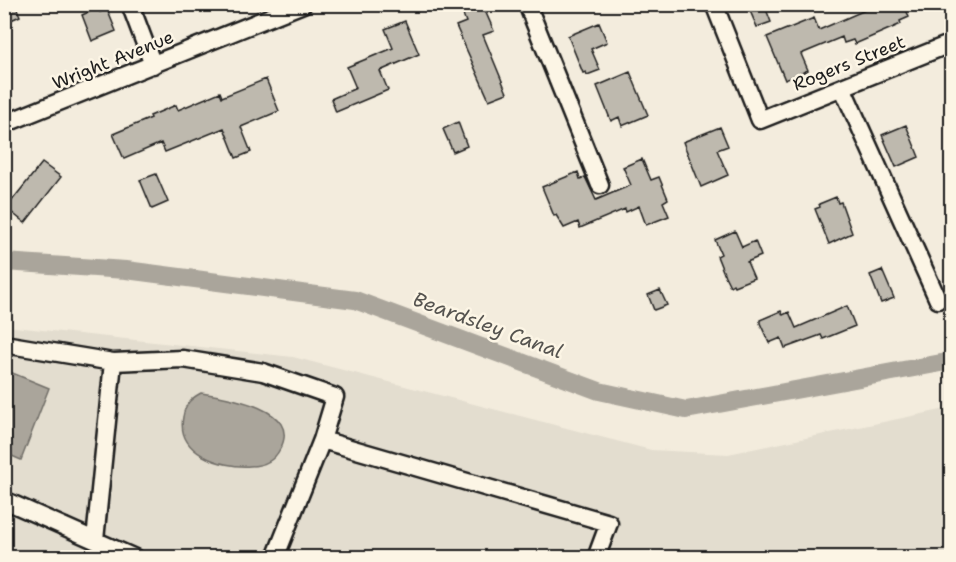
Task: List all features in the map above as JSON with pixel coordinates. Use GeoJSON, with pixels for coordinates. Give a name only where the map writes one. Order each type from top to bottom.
{"type":"FeatureCollection","features":[{"type":"Feature","properties":{"kind":"street"},"geometry":{"type":"LineString","coordinates":[[130,4],[153,65]]}},
{"type":"Feature","properties":{"kind":"street"},"geometry":{"type":"LineString","coordinates":[[527,4],[600,185]]}},
{"type":"Feature","properties":{"kind":"street","name":"Rogers Street"},"geometry":{"type":"LineString","coordinates":[[714,4],[760,120],[951,43]]}},
{"type":"Feature","properties":{"kind":"street","name":"Wright Avenue"},"geometry":{"type":"LineString","coordinates":[[4,124],[293,6]]}},
{"type":"Feature","properties":{"kind":"street"},"geometry":{"type":"LineString","coordinates":[[842,87],[938,300]]}},
{"type":"Feature","properties":{"kind":"street"},"geometry":{"type":"LineString","coordinates":[[4,344],[113,362],[183,359],[263,372],[335,397],[322,440],[274,558]]}},
{"type":"Feature","properties":{"kind":"street"},"geometry":{"type":"LineString","coordinates":[[95,540],[113,362]]}},
{"type":"Feature","properties":{"kind":"street"},"geometry":{"type":"LineString","coordinates":[[322,440],[609,523],[596,558]]}},
{"type":"Feature","properties":{"kind":"street"},"geometry":{"type":"LineString","coordinates":[[4,500],[135,558]]}},
{"type":"Feature","properties":{"kind":"shaded area"},"geometry":{"type":"Polygon","coordinates":[[[5,326],[293,357],[651,450],[728,454],[951,408],[951,557],[5,558],[5,326]]]}},
{"type":"Feature","properties":{"kind":"shaded area"},"geometry":{"type":"Polygon","coordinates":[[[5,370],[49,388],[21,460],[5,453],[5,370]]]}},
{"type":"Feature","properties":{"kind":"shaded area"},"geometry":{"type":"Polygon","coordinates":[[[201,393],[243,402],[272,415],[281,424],[284,435],[275,457],[259,465],[239,466],[214,461],[193,449],[186,440],[183,417],[189,402],[201,393]]]}},
{"type":"Feature","properties":{"kind":"building"},"geometry":{"type":"Polygon","coordinates":[[[4,4],[15,4],[20,16],[4,23],[4,4]]]}},
{"type":"Feature","properties":{"kind":"building"},"geometry":{"type":"Polygon","coordinates":[[[459,4],[482,4],[494,31],[483,35],[507,93],[489,100],[456,26],[466,22],[459,4]]]}},
{"type":"Feature","properties":{"kind":"building"},"geometry":{"type":"Polygon","coordinates":[[[747,4],[764,4],[771,22],[757,27],[747,4]]]}},
{"type":"Feature","properties":{"kind":"building"},"geometry":{"type":"Polygon","coordinates":[[[879,4],[904,4],[909,17],[900,21],[901,24],[855,44],[853,40],[844,43],[842,37],[801,54],[808,70],[785,80],[767,37],[814,18],[819,30],[879,4]]]}},
{"type":"Feature","properties":{"kind":"building"},"geometry":{"type":"Polygon","coordinates":[[[98,8],[100,12],[107,9],[116,31],[92,41],[82,15],[98,8]]]}},
{"type":"Feature","properties":{"kind":"building"},"geometry":{"type":"Polygon","coordinates":[[[405,21],[419,54],[380,71],[388,90],[336,112],[331,99],[356,88],[347,67],[393,48],[385,29],[405,21]]]}},
{"type":"Feature","properties":{"kind":"building"},"geometry":{"type":"Polygon","coordinates":[[[599,23],[607,42],[591,49],[600,70],[587,75],[586,72],[583,73],[568,36],[599,23]]]}},
{"type":"Feature","properties":{"kind":"building"},"geometry":{"type":"Polygon","coordinates":[[[630,72],[648,115],[622,126],[619,117],[611,121],[597,86],[630,72]]]}},
{"type":"Feature","properties":{"kind":"building"},"geometry":{"type":"Polygon","coordinates":[[[266,79],[279,111],[241,127],[251,152],[236,158],[224,128],[165,152],[161,143],[124,159],[113,134],[176,105],[178,110],[220,92],[222,97],[266,79]]]}},
{"type":"Feature","properties":{"kind":"building"},"geometry":{"type":"Polygon","coordinates":[[[458,122],[467,146],[453,152],[443,129],[458,122]]]}},
{"type":"Feature","properties":{"kind":"building"},"geometry":{"type":"Polygon","coordinates":[[[906,125],[919,157],[896,167],[882,135],[906,125]]]}},
{"type":"Feature","properties":{"kind":"building"},"geometry":{"type":"Polygon","coordinates":[[[720,127],[728,146],[717,150],[728,175],[701,187],[683,142],[720,127]]]}},
{"type":"Feature","properties":{"kind":"building"},"geometry":{"type":"Polygon","coordinates":[[[642,159],[651,180],[659,177],[668,199],[663,202],[669,216],[646,225],[639,206],[626,212],[625,209],[580,228],[578,222],[564,228],[556,215],[554,216],[542,187],[578,172],[580,179],[585,177],[596,200],[631,185],[623,167],[642,159]]]}},
{"type":"Feature","properties":{"kind":"building"},"geometry":{"type":"Polygon","coordinates":[[[42,163],[61,177],[25,223],[6,208],[42,163]]]}},
{"type":"Feature","properties":{"kind":"building"},"geometry":{"type":"Polygon","coordinates":[[[156,174],[168,202],[152,209],[140,180],[156,174]]]}},
{"type":"Feature","properties":{"kind":"building"},"geometry":{"type":"Polygon","coordinates":[[[836,197],[838,203],[841,202],[852,233],[829,244],[815,209],[820,207],[819,204],[836,197]]]}},
{"type":"Feature","properties":{"kind":"building"},"geometry":{"type":"Polygon","coordinates":[[[735,231],[742,247],[755,241],[761,256],[747,262],[754,278],[730,286],[717,256],[721,254],[715,240],[735,231]]]}},
{"type":"Feature","properties":{"kind":"building"},"geometry":{"type":"Polygon","coordinates":[[[882,270],[894,298],[881,303],[870,275],[882,270]]]}},
{"type":"Feature","properties":{"kind":"building"},"geometry":{"type":"Polygon","coordinates":[[[660,290],[667,305],[654,310],[648,295],[660,290]]]}},
{"type":"Feature","properties":{"kind":"building"},"geometry":{"type":"Polygon","coordinates":[[[847,306],[855,326],[823,339],[821,335],[785,348],[781,338],[769,343],[760,323],[760,320],[781,311],[783,315],[789,312],[796,328],[847,306]]]}},
{"type":"Feature","properties":{"kind":"waterway","name":"Beardsley Canal"},"geometry":{"type":"LineString","coordinates":[[4,262],[126,270],[355,300],[599,391],[686,410],[952,361]]}}]}
